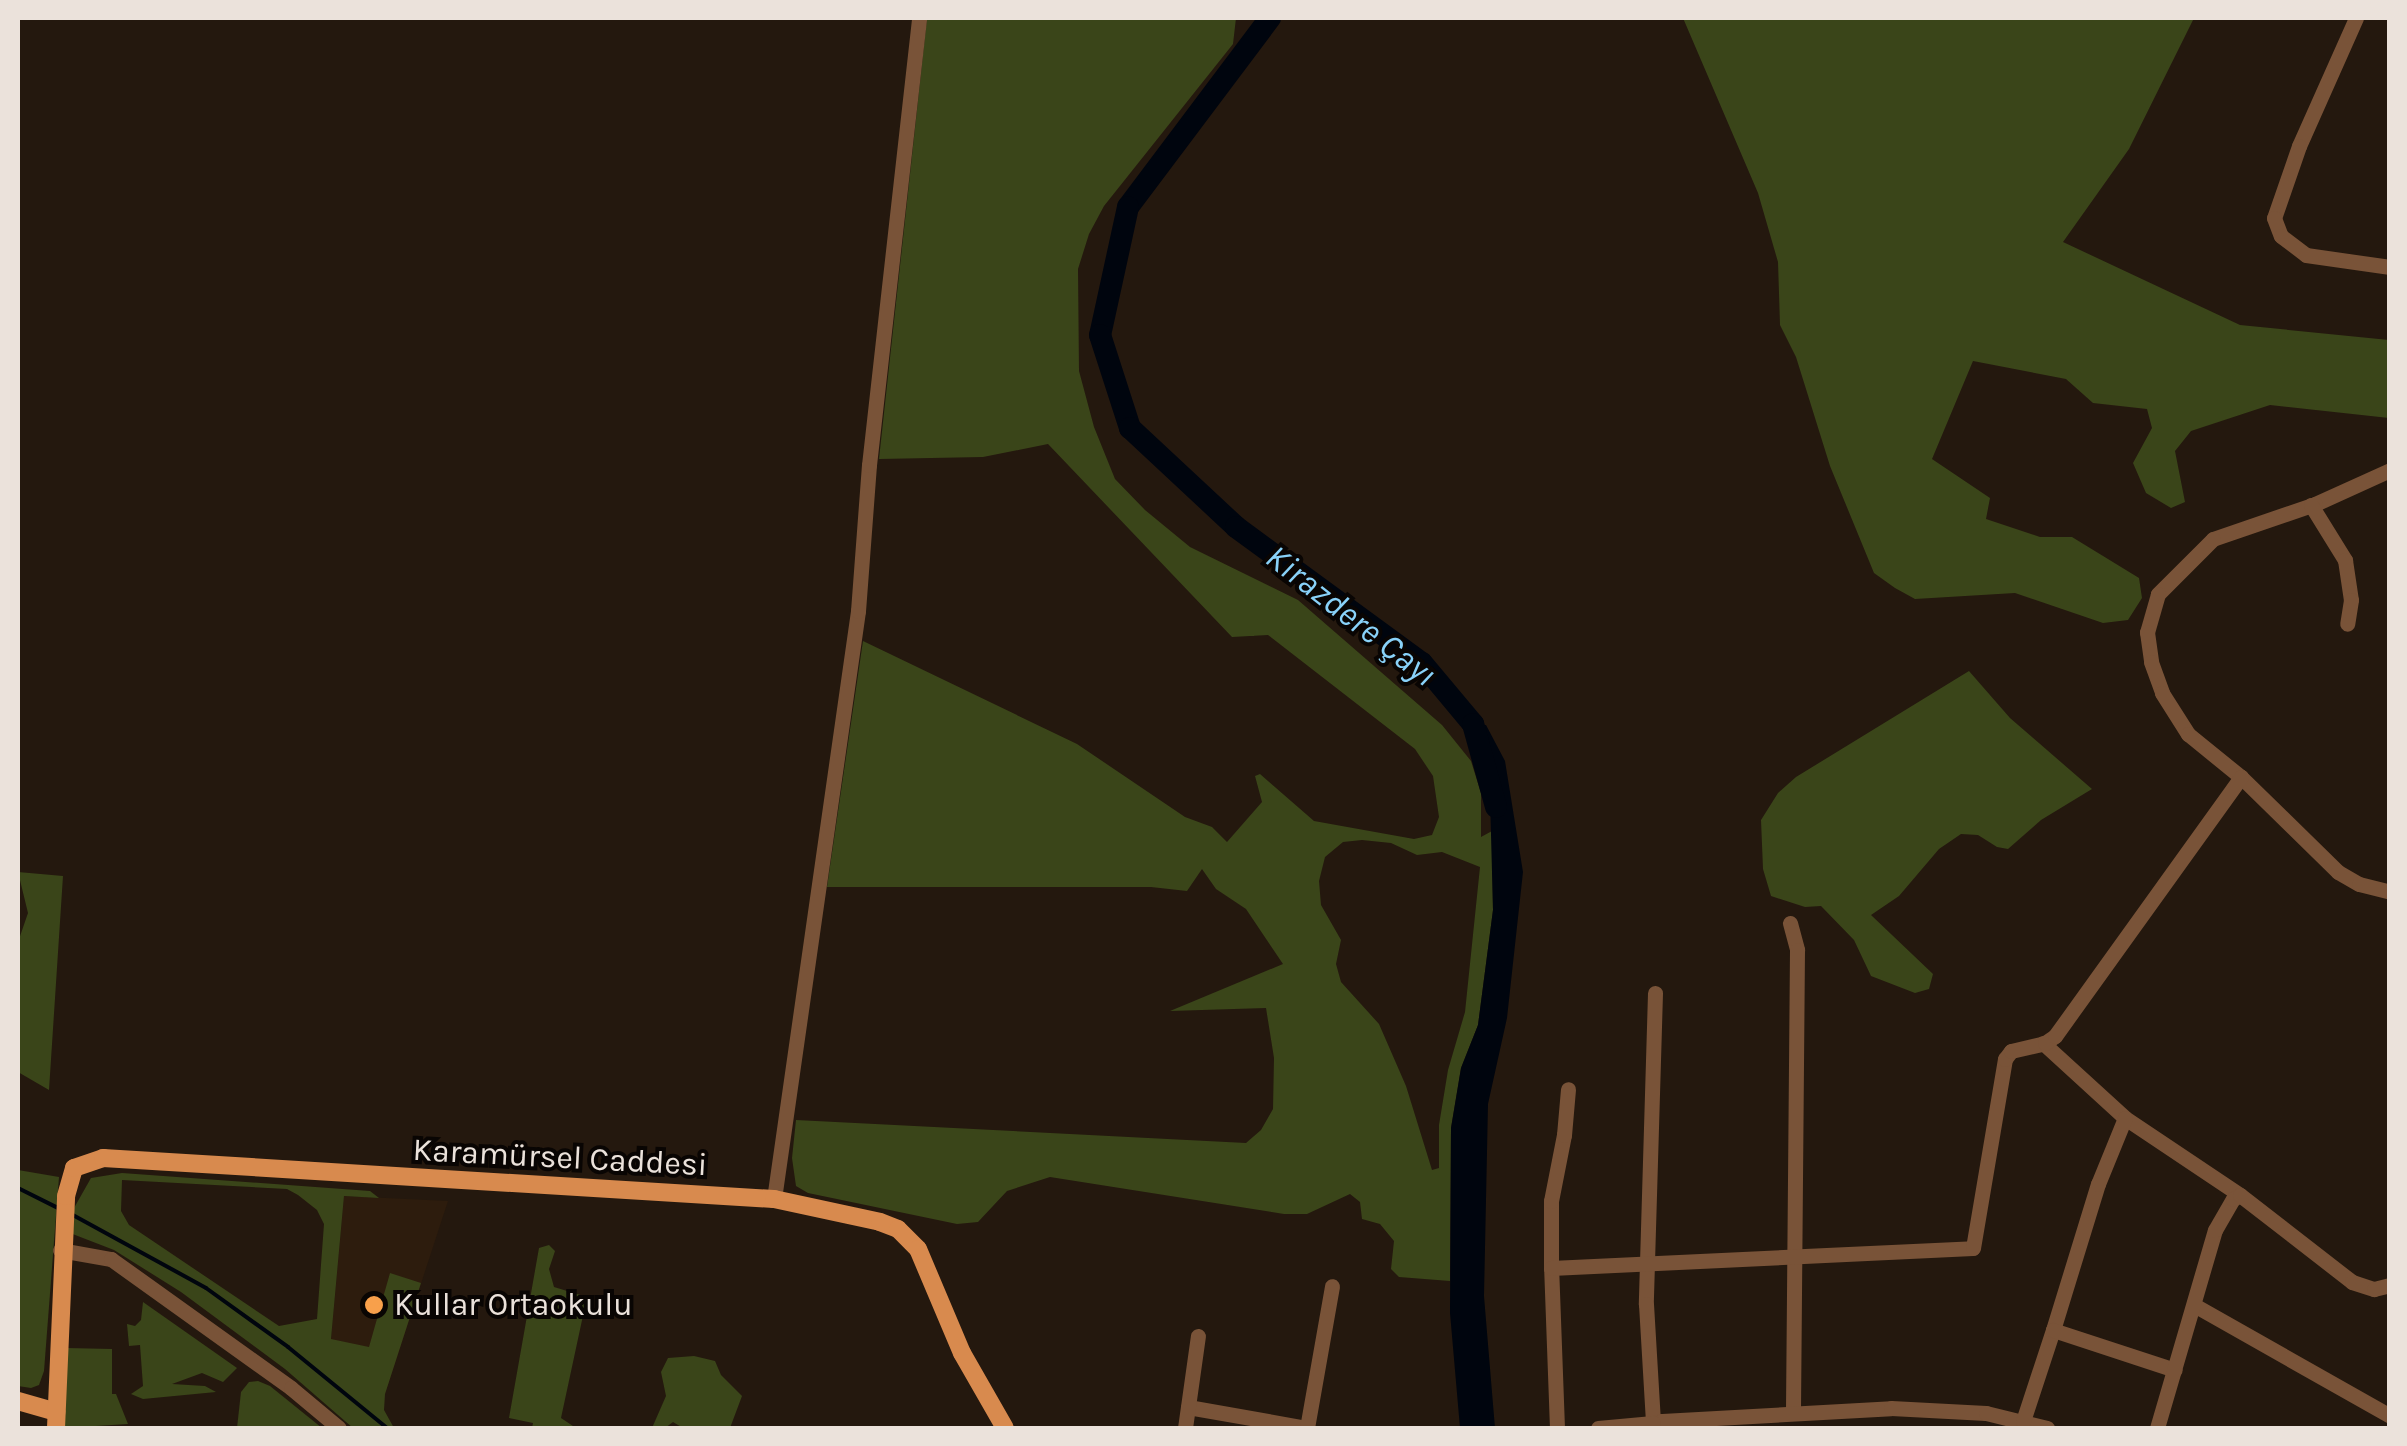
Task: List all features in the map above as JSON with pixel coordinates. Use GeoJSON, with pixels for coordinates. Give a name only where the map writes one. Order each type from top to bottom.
{"type":"FeatureCollection","features":[{"type":"Feature","properties":{"kind":"main road","name":"Karamürsel Caddesi"},"geometry":{"type":"LineString","coordinates":[[56,1420],[66,1196],[74,1168],[103,1158],[774,1199],[862,1216],[911,1240],[970,1370],[1005,1428]]}},
{"type":"Feature","properties":{"kind":"main road"},"geometry":{"type":"LineString","coordinates":[[18,1401],[56,1420]]}},
{"type":"Feature","properties":{"kind":"street"},"geometry":{"type":"LineString","coordinates":[[774,1199],[858,611],[869,465],[919,18]]}},
{"type":"Feature","properties":{"kind":"street"},"geometry":{"type":"LineString","coordinates":[[2356,18],[2299,146],[2274,218],[2281,236],[2306,254],[2390,267]]}},
{"type":"Feature","properties":{"kind":"street"},"geometry":{"type":"LineString","coordinates":[[2390,470],[2311,505],[2213,539],[2158,594],[2149,618],[2151,662],[2169,707],[2201,747],[2240,777],[2338,872],[2359,884],[2390,892]]}},
{"type":"Feature","properties":{"kind":"street"},"geometry":{"type":"LineString","coordinates":[[2311,505],[2344,560],[2351,600],[2346,624]]}},
{"type":"Feature","properties":{"kind":"street"},"geometry":{"type":"LineString","coordinates":[[1551,1268],[1972,1248],[2004,1059],[2015,1049],[2043,1043],[2054,1036],[2240,777]]}},
{"type":"Feature","properties":{"kind":"street"},"geometry":{"type":"LineString","coordinates":[[1790,923],[1797,950],[1792,1411]]}},
{"type":"Feature","properties":{"kind":"street"},"geometry":{"type":"LineString","coordinates":[[1655,993],[1646,1262],[1659,1424]]}},
{"type":"Feature","properties":{"kind":"street"},"geometry":{"type":"LineString","coordinates":[[2043,1043],[2125,1118],[2240,1195],[2352,1282],[2374,1289],[2390,1285]]}},
{"type":"Feature","properties":{"kind":"street"},"geometry":{"type":"LineString","coordinates":[[1557,1428],[1549,1216],[1568,1088]]}},
{"type":"Feature","properties":{"kind":"street"},"geometry":{"type":"LineString","coordinates":[[2012,1422],[2053,1330],[2098,1184],[2125,1118]]}},
{"type":"Feature","properties":{"kind":"street"},"geometry":{"type":"LineString","coordinates":[[2157,1428],[2220,1217],[2240,1195]]}},
{"type":"Feature","properties":{"kind":"street"},"geometry":{"type":"LineString","coordinates":[[61,1242],[111,1258],[291,1388],[339,1428]]}},
{"type":"Feature","properties":{"kind":"street"},"geometry":{"type":"LineString","coordinates":[[1188,1408],[1306,1428],[1332,1286]]}},
{"type":"Feature","properties":{"kind":"street"},"geometry":{"type":"LineString","coordinates":[[2194,1305],[2390,1416]]}},
{"type":"Feature","properties":{"kind":"street"},"geometry":{"type":"LineString","coordinates":[[2053,1330],[2175,1370]]}},
{"type":"Feature","properties":{"kind":"street"},"geometry":{"type":"LineString","coordinates":[[1185,1428],[1198,1336]]}},
{"type":"Feature","properties":{"kind":"street"},"geometry":{"type":"LineString","coordinates":[[1598,1428],[1792,1411],[1891,1408],[2046,1428]]}},
{"type":"Feature","properties":{"kind":"shaded area"},"geometry":{"type":"Polygon","coordinates":[[[1473,724],[1486,725],[1505,761],[1523,872],[1507,1018],[1488,1104],[1484,1296],[1495,1428],[1460,1428],[1450,1313],[1451,1128],[1461,1068],[1478,1025],[1493,910],[1489,759],[1473,724]]]}},
{"type":"Feature","properties":{"kind":"shaded area","name":"Kullar Ortaokulu"},"geometry":{"type":"Polygon","coordinates":[[[344,1196],[448,1201],[385,1394],[331,1339],[344,1196]]]}},
{"type":"Feature","properties":{"kind":"green space"},"geometry":{"type":"Polygon","coordinates":[[[927,18],[1236,18],[1233,44],[1104,206],[1089,234],[1078,269],[1079,371],[1094,427],[1115,479],[1145,510],[1190,547],[1298,600],[1442,725],[1471,761],[1481,793],[1481,837],[1492,831],[1493,910],[1478,1025],[1461,1068],[1451,1128],[1450,1281],[1399,1277],[1391,1269],[1394,1241],[1380,1224],[1362,1219],[1360,1202],[1350,1194],[1307,1214],[1284,1214],[1050,1177],[1007,1191],[978,1222],[957,1224],[808,1193],[796,1186],[792,1158],[796,1120],[1246,1143],[1261,1130],[1273,1109],[1274,1058],[1266,1008],[1170,1011],[1283,964],[1246,909],[1216,889],[1202,869],[1187,891],[1151,887],[827,887],[863,641],[1077,744],[1185,817],[1212,827],[1227,842],[1262,802],[1255,776],[1260,774],[1314,821],[1414,839],[1432,835],[1439,817],[1433,776],[1415,749],[1268,635],[1232,637],[1048,444],[983,457],[879,459],[927,18]],[[1343,842],[1325,857],[1319,881],[1321,905],[1341,940],[1336,964],[1341,982],[1379,1024],[1406,1086],[1432,1170],[1439,1168],[1439,1125],[1448,1070],[1465,1012],[1480,867],[1442,852],[1417,855],[1391,843],[1343,842]]]}},
{"type":"Feature","properties":{"kind":"green space"},"geometry":{"type":"Polygon","coordinates":[[[1683,18],[2194,18],[2129,149],[2063,242],[2240,325],[2389,340],[2389,418],[2270,405],[2191,431],[2175,451],[2185,502],[2171,508],[2146,493],[2133,463],[2152,428],[2147,409],[2093,403],[2066,379],[1973,361],[1932,459],[1990,498],[1986,519],[2040,537],[2072,537],[2139,578],[2142,598],[2128,620],[2103,623],[2015,593],[1915,599],[1895,588],[1874,573],[1830,466],[1796,357],[1780,325],[1778,262],[1758,193],[1683,18]]]}},
{"type":"Feature","properties":{"kind":"green space"},"geometry":{"type":"Polygon","coordinates":[[[1969,671],[2010,718],[2092,789],[2041,820],[2008,849],[1978,835],[1961,834],[1939,849],[1899,896],[1871,915],[1933,974],[1929,989],[1915,993],[1871,976],[1854,940],[1821,906],[1805,907],[1771,896],[1763,869],[1761,820],[1778,793],[1796,777],[1969,671]]]}},
{"type":"Feature","properties":{"kind":"green space"},"geometry":{"type":"Polygon","coordinates":[[[18,872],[63,876],[49,1090],[18,1072],[18,942],[28,913],[18,872]]]}},
{"type":"Feature","properties":{"kind":"green space"},"geometry":{"type":"Polygon","coordinates":[[[18,1170],[59,1177],[44,1371],[39,1385],[31,1388],[18,1386],[18,1170]]]}},
{"type":"Feature","properties":{"kind":"green space"},"geometry":{"type":"Polygon","coordinates":[[[122,1173],[370,1191],[379,1198],[344,1196],[331,1339],[369,1347],[390,1273],[421,1283],[385,1394],[384,1410],[394,1428],[353,1428],[285,1369],[181,1292],[114,1250],[70,1233],[74,1208],[91,1178],[122,1173]],[[122,1180],[121,1211],[129,1225],[279,1326],[317,1319],[324,1224],[317,1210],[287,1189],[122,1180]]]}},
{"type":"Feature","properties":{"kind":"green space"},"geometry":{"type":"Polygon","coordinates":[[[549,1245],[555,1251],[549,1269],[554,1287],[587,1297],[561,1418],[576,1428],[532,1428],[533,1423],[509,1418],[539,1248],[549,1245]]]}},
{"type":"Feature","properties":{"kind":"green space"},"geometry":{"type":"Polygon","coordinates":[[[143,1302],[237,1368],[223,1382],[202,1373],[172,1384],[205,1386],[216,1392],[143,1399],[131,1394],[143,1386],[140,1345],[129,1346],[127,1324],[135,1326],[141,1320],[143,1302]]]}},
{"type":"Feature","properties":{"kind":"green space"},"geometry":{"type":"Polygon","coordinates":[[[66,1348],[112,1349],[112,1394],[116,1394],[128,1424],[64,1428],[66,1348]]]}},
{"type":"Feature","properties":{"kind":"green space"},"geometry":{"type":"Polygon","coordinates":[[[694,1356],[715,1361],[721,1375],[742,1396],[730,1428],[683,1428],[673,1422],[665,1428],[652,1428],[666,1396],[661,1372],[668,1358],[694,1356]]]}},
{"type":"Feature","properties":{"kind":"green space"},"geometry":{"type":"Polygon","coordinates":[[[249,1382],[270,1386],[322,1428],[237,1428],[241,1392],[249,1382]]]}},
{"type":"Feature","properties":{"kind":"waterway","name":"Kirazdere Çayı"},"geometry":{"type":"LineString","coordinates":[[1270,18],[1128,207],[1100,335],[1130,428],[1236,527],[1422,663],[1473,724],[1496,807]]}},
{"type":"Feature","properties":{"kind":"waterway"},"geometry":{"type":"LineString","coordinates":[[18,1188],[58,1208]]}},
{"type":"Feature","properties":{"kind":"waterway"},"geometry":{"type":"LineString","coordinates":[[71,1214],[206,1288],[288,1347],[387,1428]]}},
{"type":"Feature","properties":{"kind":"place","name":"Kullar Ortaokulu"},"geometry":{"type":"Point","coordinates":[374,1305]}}]}
